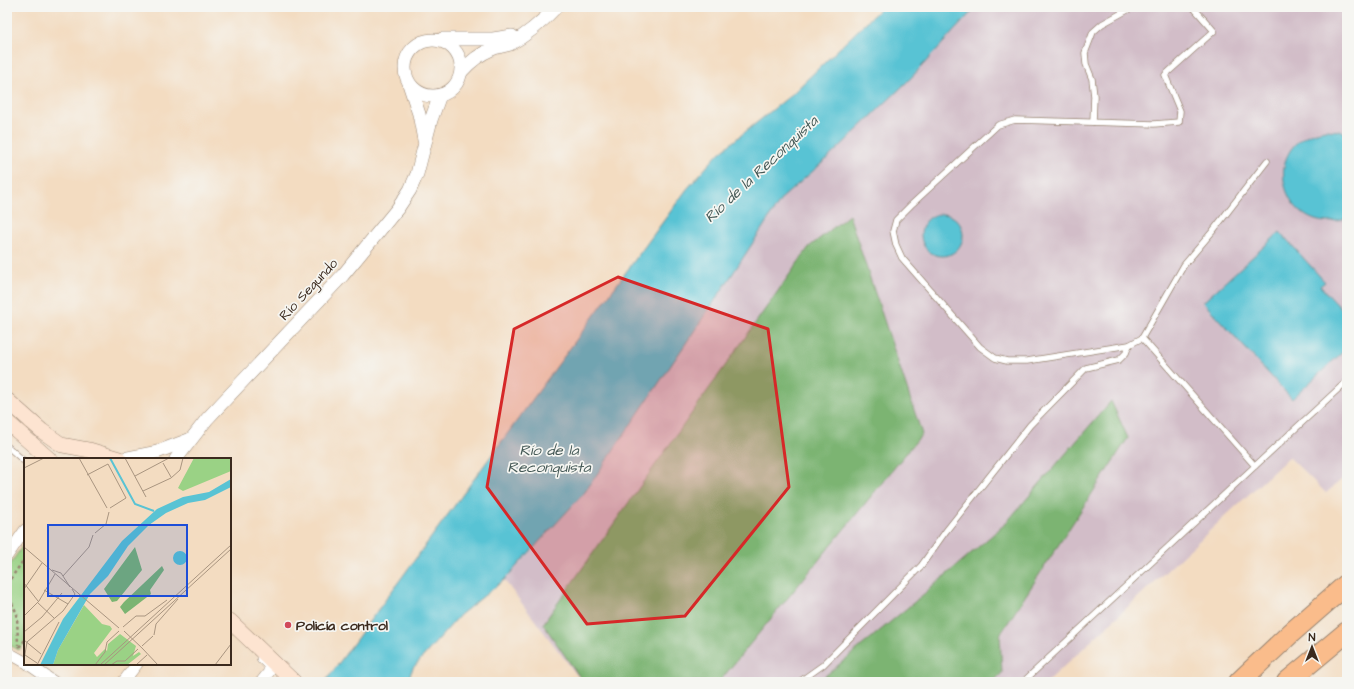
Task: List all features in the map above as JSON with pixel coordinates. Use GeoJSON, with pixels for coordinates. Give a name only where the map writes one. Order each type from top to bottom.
{"type":"FeatureCollection","features":[{"type":"Feature","properties":{"kind":"highway"},"geometry":{"type":"LineString","coordinates":[[1239,682],[1291,633],[1347,584]]}},
{"type":"Feature","properties":{"kind":"highway"},"geometry":{"type":"LineString","coordinates":[[1224,682],[1291,633]]}},
{"type":"Feature","properties":{"kind":"highway"},"geometry":{"type":"LineString","coordinates":[[1287,682],[1347,633]]}},
{"type":"Feature","properties":{"kind":"highway"},"geometry":{"type":"LineString","coordinates":[[1305,682],[1347,633]]}},
{"type":"Feature","properties":{"kind":"main road"},"geometry":{"type":"LineString","coordinates":[[7,400],[53,440],[62,445],[106,454],[116,458]]}},
{"type":"Feature","properties":{"kind":"main road"},"geometry":{"type":"LineString","coordinates":[[7,422],[48,458]]}},
{"type":"Feature","properties":{"kind":"main road"},"geometry":{"type":"LineString","coordinates":[[69,458],[80,448]]}},
{"type":"Feature","properties":{"kind":"main road"},"geometry":{"type":"LineString","coordinates":[[231,621],[291,679]]}},
{"type":"Feature","properties":{"kind":"street"},"geometry":{"type":"LineString","coordinates":[[462,71],[480,55],[508,44],[527,33],[556,7]]}},
{"type":"Feature","properties":{"kind":"street"},"geometry":{"type":"LineString","coordinates":[[433,39],[443,41],[451,45],[458,53],[461,62],[462,71],[459,80],[453,88],[440,96],[421,94],[413,88],[408,80],[404,71],[405,61],[409,52],[415,45],[433,39],[493,39],[527,33]]}},
{"type":"Feature","properties":{"kind":"street","name":"Río Segundo"},"geometry":{"type":"LineString","coordinates":[[408,80],[419,114],[424,145]]}},
{"type":"Feature","properties":{"kind":"street","name":"Río Segundo"},"geometry":{"type":"LineString","coordinates":[[177,458],[207,419],[343,275],[398,208],[410,190],[414,180],[440,96]]}},
{"type":"Feature","properties":{"kind":"street"},"geometry":{"type":"LineString","coordinates":[[127,458],[157,452],[191,439]]}},
{"type":"Feature","properties":{"kind":"street"},"geometry":{"type":"LineString","coordinates":[[7,556],[24,531]]}},
{"type":"Feature","properties":{"kind":"street"},"geometry":{"type":"LineString","coordinates":[[231,621],[231,629],[237,637],[269,665],[269,672],[262,682]]}},
{"type":"Feature","properties":{"kind":"street"},"geometry":{"type":"LineString","coordinates":[[7,652],[24,661]]}},
{"type":"Feature","properties":{"kind":"street"},"geometry":{"type":"LineString","coordinates":[[29,665],[54,682]]}},
{"type":"Feature","properties":{"kind":"street"},"geometry":{"type":"LineString","coordinates":[[123,682],[136,665]]}},
{"type":"Feature","properties":{"kind":"lane"},"geometry":{"type":"LineString","coordinates":[[1093,122],[1094,96],[1092,79],[1086,64],[1085,53],[1093,32],[1102,24],[1133,7]]}},
{"type":"Feature","properties":{"kind":"lane"},"geometry":{"type":"LineString","coordinates":[[1193,7],[1214,31],[1165,75],[1180,111],[1179,122],[1154,124],[1015,120],[998,125],[910,205],[896,220],[893,231],[896,245],[902,258],[980,347],[996,358],[1007,361],[1027,361],[1129,345],[1142,338],[1184,265],[1267,162]]}},
{"type":"Feature","properties":{"kind":"lane"},"geometry":{"type":"LineString","coordinates":[[1142,338],[1255,466]]}},
{"type":"Feature","properties":{"kind":"lane"},"geometry":{"type":"LineString","coordinates":[[799,682],[823,665],[921,566],[946,531],[1036,419],[1086,368],[1119,360],[1126,353],[1129,345]]}},
{"type":"Feature","properties":{"kind":"lane"},"geometry":{"type":"LineString","coordinates":[[1022,682],[1347,381]]}},
{"type":"Feature","properties":{"kind":"lane"},"geometry":{"type":"LineString","coordinates":[[7,446],[24,461]]}},
{"type":"Feature","properties":{"kind":"path"},"geometry":{"type":"LineString","coordinates":[[7,584],[24,559]]}},
{"type":"Feature","properties":{"kind":"path"},"geometry":{"type":"LineString","coordinates":[[7,592],[18,614],[18,647]]}},
{"type":"Feature","properties":{"kind":"highlighted area"},"geometry":{"type":"Polygon","coordinates":[[[618,277],[768,329],[789,487],[685,616],[587,624],[487,487],[514,329],[618,277]]]}},
{"type":"Feature","properties":{"kind":"shaded area"},"geometry":{"type":"Polygon","coordinates":[[[976,7],[1347,7],[1347,475],[1326,493],[1289,457],[1047,682],[582,682],[504,580],[585,492],[722,290],[782,198],[829,157],[909,80],[976,7]]]}},
{"type":"Feature","properties":{"kind":"green space"},"geometry":{"type":"Polygon","coordinates":[[[849,215],[922,434],[719,682],[583,682],[543,624],[809,247],[849,215]]]}},
{"type":"Feature","properties":{"kind":"green space"},"geometry":{"type":"Polygon","coordinates":[[[1111,401],[1128,438],[1000,635],[1002,673],[993,682],[818,682],[1005,524],[1111,401]]]}},
{"type":"Feature","properties":{"kind":"green space"},"geometry":{"type":"Polygon","coordinates":[[[24,544],[24,645],[19,650],[7,644],[7,569],[24,544]]]}},
{"type":"Feature","properties":{"kind":"water","name":"Río de la Reconquista"},"geometry":{"type":"Polygon","coordinates":[[[882,7],[976,7],[909,80],[829,157],[782,198],[722,290],[585,492],[504,580],[460,615],[413,668],[407,682],[325,682],[687,189],[719,153],[791,95],[882,7]]]}},
{"type":"Feature","properties":{"kind":"water"},"geometry":{"type":"Polygon","coordinates":[[[1325,130],[1341,131],[1347,134],[1347,218],[1327,222],[1310,218],[1297,208],[1288,194],[1284,177],[1286,160],[1294,145],[1310,134],[1325,130]]]}},
{"type":"Feature","properties":{"kind":"water"},"geometry":{"type":"Polygon","coordinates":[[[938,214],[946,214],[954,217],[960,223],[963,235],[960,247],[954,253],[946,256],[938,256],[930,253],[924,247],[921,239],[921,231],[924,223],[930,217],[938,214]]]}},
{"type":"Feature","properties":{"kind":"water"},"geometry":{"type":"Polygon","coordinates":[[[1280,232],[1325,282],[1320,286],[1347,315],[1347,348],[1292,399],[1203,302],[1280,232]]]}},
{"type":"Feature","properties":{"kind":"place","name":"Policía control"},"geometry":{"type":"Point","coordinates":[288,625]}}]}
